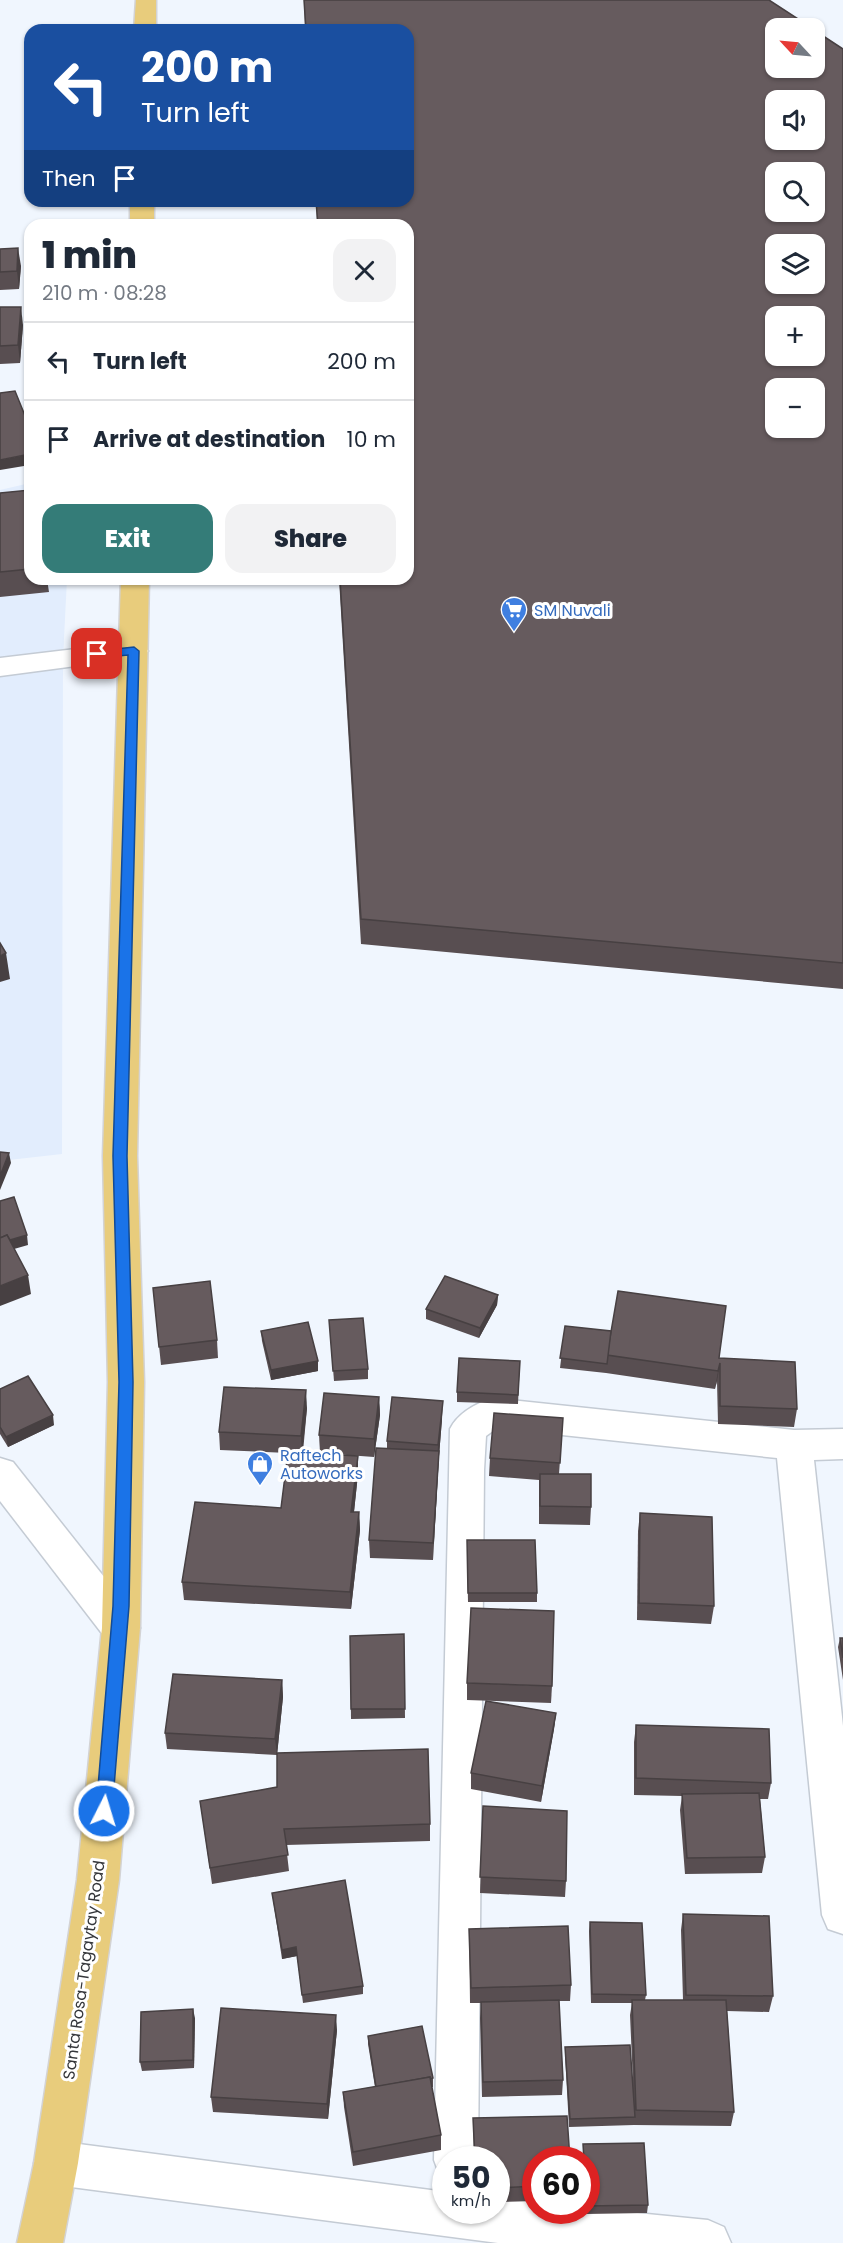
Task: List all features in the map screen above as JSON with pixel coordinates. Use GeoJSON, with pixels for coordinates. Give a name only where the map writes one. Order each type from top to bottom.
{"type":"FeatureCollection","features":[{"type":"Feature","properties":{"kind":"main road"},"geometry":{"type":"LineString","coordinates":[[145,24],[146,0]]}},
{"type":"Feature","properties":{"kind":"main road","name":"Santa Rosa-Tagaytay Road"},"geometry":{"type":"LineString","coordinates":[[40,2243],[56,2163],[98,1880],[120,1628],[126,1382],[120,1156],[135,585]]}},
{"type":"Feature","properties":{"kind":"street"},"geometry":{"type":"LineString","coordinates":[[0,667],[134,651]]}},
{"type":"Feature","properties":{"kind":"street"},"geometry":{"type":"LineString","coordinates":[[456,2146],[468,1429],[492,1413],[794,1445],[843,1444]]}},
{"type":"Feature","properties":{"kind":"street"},"geometry":{"type":"LineString","coordinates":[[794,1445],[843,1915]]}},
{"type":"Feature","properties":{"kind":"street"},"geometry":{"type":"LineString","coordinates":[[0,1473],[120,1628]]}},
{"type":"Feature","properties":{"kind":"street"},"geometry":{"type":"LineString","coordinates":[[56,2163],[432,2210]]}},
{"type":"Feature","properties":{"kind":"street"},"geometry":{"type":"LineString","coordinates":[[510,2220],[708,2243]]}},
{"type":"Feature","properties":{"kind":"shaded area"},"geometry":{"type":"Polygon","coordinates":[[[24,484],[24,585],[67,585],[63,658],[62,1154],[0,1161],[0,490],[24,484]]]}},
{"type":"Feature","properties":{"kind":"building","name":"SM Nuvali"},"geometry":{"type":"Polygon","coordinates":[[[304,0],[769,0],[797,18],[765,18],[765,78],[825,78],[825,37],[843,49],[843,963],[361,919],[340,585],[414,585],[414,219],[318,219],[316,207],[414,207],[414,24],[306,24],[304,0]]]}},
{"type":"Feature","properties":{"kind":"building"},"geometry":{"type":"Polygon","coordinates":[[[18,248],[17,271],[0,272],[0,249],[18,248]]]}},
{"type":"Feature","properties":{"kind":"building"},"geometry":{"type":"Polygon","coordinates":[[[0,307],[21,307],[18,345],[0,346],[0,307]]]}},
{"type":"Feature","properties":{"kind":"building"},"geometry":{"type":"Polygon","coordinates":[[[15,391],[24,413],[24,455],[0,460],[0,393],[15,391]]]}},
{"type":"Feature","properties":{"kind":"building"},"geometry":{"type":"Polygon","coordinates":[[[24,491],[24,570],[0,572],[0,493],[24,491]]]}},
{"type":"Feature","properties":{"kind":"building"},"geometry":{"type":"Polygon","coordinates":[[[0,943],[6,953],[0,956],[0,943]]]}},
{"type":"Feature","properties":{"kind":"building"},"geometry":{"type":"Polygon","coordinates":[[[0,1152],[9,1153],[0,1176],[0,1152]]]}},
{"type":"Feature","properties":{"kind":"building"},"geometry":{"type":"Polygon","coordinates":[[[14,1197],[27,1235],[10,1240],[7,1235],[0,1238],[0,1201],[14,1197]]]}},
{"type":"Feature","properties":{"kind":"building"},"geometry":{"type":"Polygon","coordinates":[[[7,1235],[28,1275],[0,1286],[0,1238],[7,1235]]]}},
{"type":"Feature","properties":{"kind":"building"},"geometry":{"type":"Polygon","coordinates":[[[445,1276],[498,1295],[480,1328],[426,1309],[445,1276]]]}},
{"type":"Feature","properties":{"kind":"building"},"geometry":{"type":"Polygon","coordinates":[[[210,1281],[217,1340],[159,1347],[153,1288],[210,1281]]]}},
{"type":"Feature","properties":{"kind":"building"},"geometry":{"type":"Polygon","coordinates":[[[618,1291],[726,1306],[719,1358],[795,1362],[797,1409],[720,1406],[720,1363],[718,1371],[607,1355],[618,1291]]]}},
{"type":"Feature","properties":{"kind":"building"},"geometry":{"type":"Polygon","coordinates":[[[363,1318],[368,1369],[333,1371],[329,1320],[363,1318]]]}},
{"type":"Feature","properties":{"kind":"building"},"geometry":{"type":"Polygon","coordinates":[[[308,1322],[318,1361],[271,1370],[261,1331],[308,1322]]]}},
{"type":"Feature","properties":{"kind":"building"},"geometry":{"type":"Polygon","coordinates":[[[565,1326],[611,1331],[607,1364],[560,1358],[565,1326]]]}},
{"type":"Feature","properties":{"kind":"building"},"geometry":{"type":"Polygon","coordinates":[[[459,1358],[520,1361],[518,1395],[457,1392],[459,1358]]]}},
{"type":"Feature","properties":{"kind":"building"},"geometry":{"type":"Polygon","coordinates":[[[28,1376],[53,1415],[6,1437],[0,1427],[0,1389],[28,1376]]]}},
{"type":"Feature","properties":{"kind":"building"},"geometry":{"type":"Polygon","coordinates":[[[224,1387],[306,1390],[301,1436],[219,1432],[224,1387]]]}},
{"type":"Feature","properties":{"kind":"building"},"geometry":{"type":"Polygon","coordinates":[[[324,1393],[379,1397],[374,1439],[319,1435],[324,1393]]]}},
{"type":"Feature","properties":{"kind":"building"},"geometry":{"type":"Polygon","coordinates":[[[392,1397],[443,1401],[438,1445],[387,1441],[392,1397]]]}},
{"type":"Feature","properties":{"kind":"building"},"geometry":{"type":"Polygon","coordinates":[[[494,1413],[563,1418],[560,1463],[490,1458],[494,1413]]]}},
{"type":"Feature","properties":{"kind":"building"},"geometry":{"type":"Polygon","coordinates":[[[376,1448],[439,1451],[433,1543],[369,1540],[376,1448]]]}},
{"type":"Feature","properties":{"kind":"building"},"geometry":{"type":"Polygon","coordinates":[[[288,1452],[358,1456],[351,1512],[359,1512],[350,1592],[182,1582],[195,1502],[281,1508],[288,1452]]]}},
{"type":"Feature","properties":{"kind":"building"},"geometry":{"type":"Polygon","coordinates":[[[540,1474],[591,1474],[591,1507],[540,1506],[540,1474]]]}},
{"type":"Feature","properties":{"kind":"building"},"geometry":{"type":"Polygon","coordinates":[[[640,1513],[712,1517],[714,1606],[639,1603],[640,1513]]]}},
{"type":"Feature","properties":{"kind":"building"},"geometry":{"type":"Polygon","coordinates":[[[467,1540],[535,1540],[537,1593],[468,1593],[467,1540]]]}},
{"type":"Feature","properties":{"kind":"building"},"geometry":{"type":"Polygon","coordinates":[[[471,1608],[554,1611],[552,1686],[467,1683],[471,1608]]]}},
{"type":"Feature","properties":{"kind":"building"},"geometry":{"type":"Polygon","coordinates":[[[404,1634],[405,1709],[351,1709],[350,1636],[404,1634]]]}},
{"type":"Feature","properties":{"kind":"building"},"geometry":{"type":"Polygon","coordinates":[[[840,1638],[843,1638],[843,1658],[840,1638]]]}},
{"type":"Feature","properties":{"kind":"building"},"geometry":{"type":"Polygon","coordinates":[[[173,1674],[282,1680],[275,1739],[165,1733],[173,1674]]]}},
{"type":"Feature","properties":{"kind":"building"},"geometry":{"type":"Polygon","coordinates":[[[486,1701],[556,1713],[542,1786],[471,1773],[486,1701]]]}},
{"type":"Feature","properties":{"kind":"building"},"geometry":{"type":"Polygon","coordinates":[[[636,1725],[769,1729],[771,1783],[636,1778],[636,1725]]]}},
{"type":"Feature","properties":{"kind":"building"},"geometry":{"type":"Polygon","coordinates":[[[428,1749],[430,1824],[284,1829],[288,1855],[210,1868],[200,1801],[277,1787],[277,1753],[428,1749]]]}},
{"type":"Feature","properties":{"kind":"building"},"geometry":{"type":"Polygon","coordinates":[[[759,1793],[765,1857],[687,1858],[682,1794],[759,1793]]]}},
{"type":"Feature","properties":{"kind":"building"},"geometry":{"type":"Polygon","coordinates":[[[483,1806],[567,1811],[566,1881],[480,1877],[483,1806]]]}},
{"type":"Feature","properties":{"kind":"building"},"geometry":{"type":"Polygon","coordinates":[[[345,1880],[363,1986],[302,1995],[296,1947],[282,1950],[272,1893],[345,1880]]]}},
{"type":"Feature","properties":{"kind":"building"},"geometry":{"type":"Polygon","coordinates":[[[683,1914],[769,1916],[773,1996],[686,1995],[683,1914]]]}},
{"type":"Feature","properties":{"kind":"building"},"geometry":{"type":"Polygon","coordinates":[[[590,1922],[642,1923],[646,1995],[592,1994],[590,1922]]]}},
{"type":"Feature","properties":{"kind":"building"},"geometry":{"type":"Polygon","coordinates":[[[568,1926],[571,1985],[471,1988],[469,1929],[568,1926]]]}},
{"type":"Feature","properties":{"kind":"building"},"geometry":{"type":"Polygon","coordinates":[[[559,2000],[563,2080],[483,2082],[481,2002],[559,2000]]]}},
{"type":"Feature","properties":{"kind":"building"},"geometry":{"type":"Polygon","coordinates":[[[632,2000],[726,2000],[734,2112],[636,2110],[632,2000]]]}},
{"type":"Feature","properties":{"kind":"building"},"geometry":{"type":"Polygon","coordinates":[[[221,2008],[336,2015],[327,2104],[211,2097],[221,2008]]]}},
{"type":"Feature","properties":{"kind":"building"},"geometry":{"type":"Polygon","coordinates":[[[193,2009],[193,2060],[140,2062],[141,2012],[193,2009]]]}},
{"type":"Feature","properties":{"kind":"building"},"geometry":{"type":"Polygon","coordinates":[[[422,2026],[433,2078],[376,2087],[368,2036],[422,2026]]]}},
{"type":"Feature","properties":{"kind":"building"},"geometry":{"type":"Polygon","coordinates":[[[630,2045],[635,2117],[570,2119],[565,2047],[630,2045]]]}},
{"type":"Feature","properties":{"kind":"building"},"geometry":{"type":"Polygon","coordinates":[[[430,2077],[441,2135],[353,2152],[343,2092],[430,2077]]]}},
{"type":"Feature","properties":{"kind":"building"},"geometry":{"type":"Polygon","coordinates":[[[567,2116],[569,2146],[522,2146],[522,2187],[510,2187],[510,2146],[474,2146],[473,2118],[567,2116]]]}},
{"type":"Feature","properties":{"kind":"building"},"geometry":{"type":"Polygon","coordinates":[[[644,2143],[648,2205],[600,2206],[600,2146],[583,2146],[583,2144],[644,2143]]]}},
{"type":"Feature","properties":{"kind":"place","name":"SM Nuvali"},"geometry":{"type":"Point","coordinates":[514,633]}},
{"type":"Feature","properties":{"kind":"place","name":"Raftech Autoworks"},"geometry":{"type":"Point","coordinates":[260,1487]}},
{"type":"Feature","properties":{"kind":"route"},"geometry":{"type":"LineString","coordinates":[[97,654],[134,651],[120,1156],[126,1382],[121,1606],[104,1811]]}}]}
